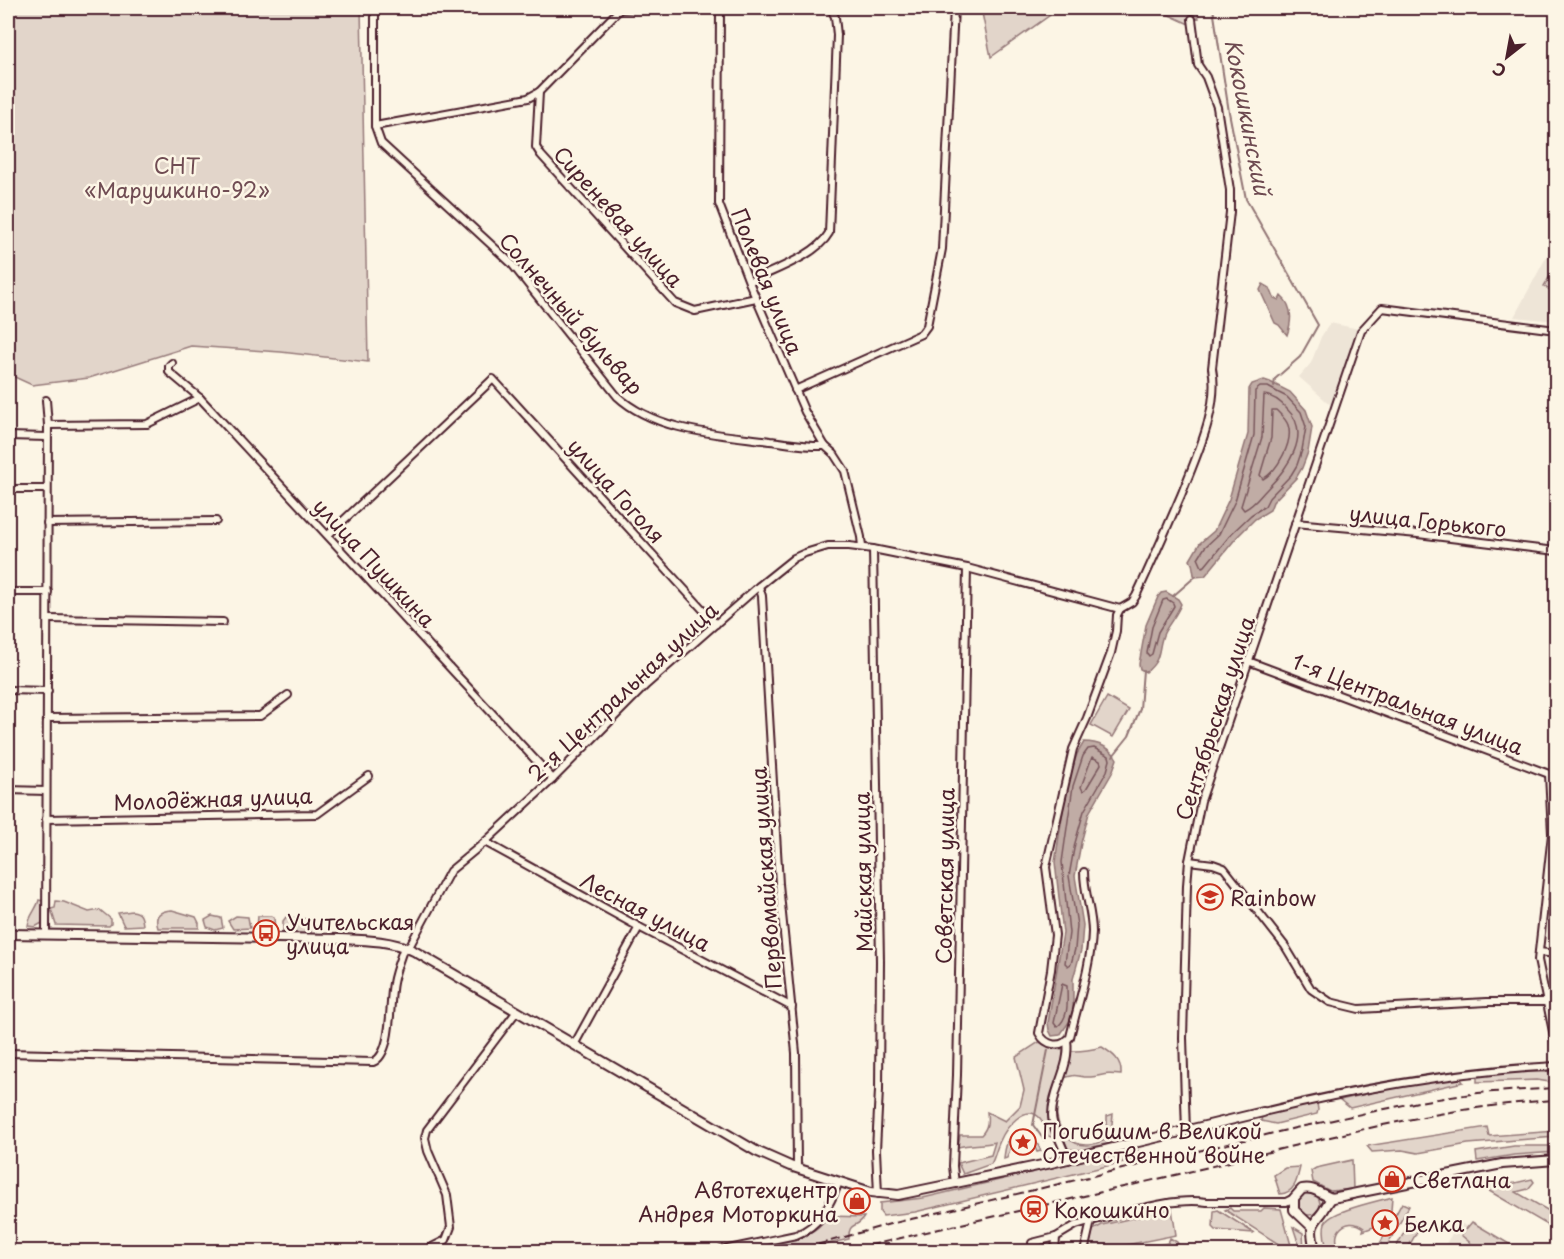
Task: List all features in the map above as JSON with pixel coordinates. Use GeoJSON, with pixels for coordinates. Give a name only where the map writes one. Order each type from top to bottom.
{"type":"FeatureCollection","features":[{"type":"Feature","properties":{"kind":"street"},"geometry":{"type":"LineString","coordinates":[[375,8],[375,126],[525,99],[539,92],[620,8],[636,8]]}},
{"type":"Feature","properties":{"kind":"street","name":"Полевая улица"},"geometry":{"type":"LineString","coordinates":[[720,8],[719,204],[795,390],[825,446],[834,454],[845,471],[862,547]]}},
{"type":"Feature","properties":{"kind":"street"},"geometry":{"type":"LineString","coordinates":[[749,282],[813,250],[823,243],[828,233],[837,35],[835,17],[831,8]]}},
{"type":"Feature","properties":{"kind":"street"},"geometry":{"type":"LineString","coordinates":[[795,390],[921,334],[927,326],[942,249],[954,8]]}},
{"type":"Feature","properties":{"kind":"street"},"geometry":{"type":"LineString","coordinates":[[1084,872],[1084,886],[1091,915],[1091,945],[1070,1036],[1065,1042],[1055,1045],[1048,1044],[1039,1033],[1054,943],[1054,921],[1046,867],[1073,749],[1111,653],[1117,615],[1120,609],[1132,602],[1136,596],[1159,547],[1202,441],[1214,388],[1212,368],[1230,212],[1230,190],[1217,106],[1206,76],[1198,64],[1192,19]]}},
{"type":"Feature","properties":{"kind":"street","name":"Сиреневая улица"},"geometry":{"type":"LineString","coordinates":[[539,92],[536,147],[541,156],[675,303],[695,310],[756,298]]}},
{"type":"Feature","properties":{"kind":"street","name":"Солнечный бульвар"},"geometry":{"type":"LineString","coordinates":[[375,126],[381,143],[511,263],[616,396],[625,403],[670,424],[724,435],[825,446]]}},
{"type":"Feature","properties":{"kind":"street","name":"Сентябрьская улица"},"geometry":{"type":"LineString","coordinates":[[1186,1132],[1184,1005],[1189,861],[1201,801],[1361,330],[1382,308],[1557,330]]}},
{"type":"Feature","properties":{"kind":"street","name":"улица Пушкина"},"geometry":{"type":"LineString","coordinates":[[172,363],[169,366],[169,372],[200,398],[553,779]]}},
{"type":"Feature","properties":{"kind":"street","name":"улица Гоголя"},"geometry":{"type":"LineString","coordinates":[[328,535],[493,379],[716,624]]}},
{"type":"Feature","properties":{"kind":"street"},"geometry":{"type":"LineString","coordinates":[[48,425],[147,424],[200,398]]}},
{"type":"Feature","properties":{"kind":"street"},"geometry":{"type":"LineString","coordinates":[[46,400],[48,425],[46,934]]}},
{"type":"Feature","properties":{"kind":"street"},"geometry":{"type":"LineString","coordinates":[[8,436],[47,437]]}},
{"type":"Feature","properties":{"kind":"street"},"geometry":{"type":"LineString","coordinates":[[8,489],[47,489]]}},
{"type":"Feature","properties":{"kind":"street"},"geometry":{"type":"LineString","coordinates":[[47,523],[216,521]]}},
{"type":"Feature","properties":{"kind":"street","name":"улица Горького"},"geometry":{"type":"LineString","coordinates":[[1295,523],[1418,534],[1557,552]]}},
{"type":"Feature","properties":{"kind":"street","name":"2-я Центральная улица"},"geometry":{"type":"LineString","coordinates":[[406,948],[450,871],[553,779],[646,685],[794,558],[817,548],[862,547],[968,568],[1120,609]]}},
{"type":"Feature","properties":{"kind":"street","name":"Майская улица"},"geometry":{"type":"LineString","coordinates":[[873,549],[880,961],[876,1150],[878,1194]]}},
{"type":"Feature","properties":{"kind":"street","name":"Советская улица"},"geometry":{"type":"LineString","coordinates":[[955,1184],[953,1166],[968,568]]}},
{"type":"Feature","properties":{"kind":"street","name":"Первомайская улица"},"geometry":{"type":"LineString","coordinates":[[759,586],[762,596],[779,884],[796,1053],[797,1168]]}},
{"type":"Feature","properties":{"kind":"street"},"geometry":{"type":"LineString","coordinates":[[8,592],[48,592]]}},
{"type":"Feature","properties":{"kind":"street"},"geometry":{"type":"LineString","coordinates":[[48,619],[223,622]]}},
{"type":"Feature","properties":{"kind":"street","name":"1-я Центральная улица"},"geometry":{"type":"LineString","coordinates":[[1248,661],[1553,774]]}},
{"type":"Feature","properties":{"kind":"street"},"geometry":{"type":"LineString","coordinates":[[8,690],[48,691]]}},
{"type":"Feature","properties":{"kind":"street"},"geometry":{"type":"LineString","coordinates":[[48,718],[260,716],[288,695]]}},
{"type":"Feature","properties":{"kind":"street"},"geometry":{"type":"LineString","coordinates":[[1553,774],[1552,834],[1539,967],[1557,1046]]}},
{"type":"Feature","properties":{"kind":"street","name":"Молодёжная улица"},"geometry":{"type":"LineString","coordinates":[[46,819],[317,814],[369,776]]}},
{"type":"Feature","properties":{"kind":"street"},"geometry":{"type":"LineString","coordinates":[[8,790],[46,791]]}},
{"type":"Feature","properties":{"kind":"street","name":"Лесная улица"},"geometry":{"type":"LineString","coordinates":[[485,842],[639,927],[792,1007]]}},
{"type":"Feature","properties":{"kind":"street"},"geometry":{"type":"LineString","coordinates":[[1189,861],[1224,868],[1285,946],[1311,989],[1330,1002],[1359,1009],[1487,1002],[1548,1002]]}},
{"type":"Feature","properties":{"kind":"street"},"geometry":{"type":"LineString","coordinates":[[574,1045],[639,927]]}},
{"type":"Feature","properties":{"kind":"street"},"geometry":{"type":"LineString","coordinates":[[8,934],[372,940],[406,948],[734,1139],[776,1160],[878,1194],[905,1194],[1068,1160],[1354,1091],[1443,1076],[1557,1066]]}},
{"type":"Feature","properties":{"kind":"street"},"geometry":{"type":"LineString","coordinates":[[8,1053],[373,1062],[381,1057],[386,1046],[393,984],[406,948]]}},
{"type":"Feature","properties":{"kind":"street"},"geometry":{"type":"LineString","coordinates":[[1539,952],[1557,954]]}},
{"type":"Feature","properties":{"kind":"street"},"geometry":{"type":"LineString","coordinates":[[422,1251],[446,1240],[451,1232],[447,1195],[428,1151],[426,1134],[435,1118],[517,1011]]}},
{"type":"Feature","properties":{"kind":"street"},"geometry":{"type":"LineString","coordinates":[[1065,1042],[1068,1057],[1052,1114],[1068,1160]]}},
{"type":"Feature","properties":{"kind":"street"},"geometry":{"type":"LineString","coordinates":[[1291,1202],[1298,1192],[1307,1188],[1317,1190],[1322,1195],[1332,1198],[1502,1164],[1557,1160]]}},
{"type":"Feature","properties":{"kind":"street"},"geometry":{"type":"LineString","coordinates":[[714,1251],[796,1235],[807,1230],[817,1223],[824,1213],[839,1182]]}},
{"type":"Feature","properties":{"kind":"street"},"geometry":{"type":"LineString","coordinates":[[1322,1195],[1324,1206]]}},
{"type":"Feature","properties":{"kind":"street"},"geometry":{"type":"LineString","coordinates":[[1315,1251],[1313,1222],[1332,1198]]}},
{"type":"Feature","properties":{"kind":"street"},"geometry":{"type":"LineString","coordinates":[[1032,1243],[1056,1237],[1076,1225],[1189,1200],[1291,1202]]}},
{"type":"Feature","properties":{"kind":"street"},"geometry":{"type":"LineString","coordinates":[[1291,1202],[1297,1215],[1313,1222]]}},
{"type":"Feature","properties":{"kind":"street"},"geometry":{"type":"LineString","coordinates":[[1084,1251],[1091,1221]]}},
{"type":"Feature","properties":{"kind":"street"},"geometry":{"type":"LineString","coordinates":[[1055,1251],[1056,1237]]}},
{"type":"Feature","properties":{"kind":"shaded area"},"geometry":{"type":"Polygon","coordinates":[[[1556,239],[1556,321],[1514,317],[1556,239]]]}},
{"type":"Feature","properties":{"kind":"shaded area"},"geometry":{"type":"Polygon","coordinates":[[[1330,323],[1359,329],[1333,407],[1299,377],[1311,363],[1321,337],[1330,323]]]}},
{"type":"Feature","properties":{"kind":"shaded area"},"geometry":{"type":"Polygon","coordinates":[[[1459,1222],[1508,1251],[1441,1252],[1459,1222]]]}},
{"type":"Feature","properties":{"kind":"green space","name":"СНТ «Марушкино-92»"},"geometry":{"type":"Polygon","coordinates":[[[8,8],[361,8],[368,362],[281,352],[191,346],[89,378],[32,385],[8,374],[8,8]]]}},
{"type":"Feature","properties":{"kind":"green space"},"geometry":{"type":"Polygon","coordinates":[[[981,8],[1060,8],[991,57],[981,8]]]}},
{"type":"Feature","properties":{"kind":"green space"},"geometry":{"type":"Polygon","coordinates":[[[1154,8],[1197,8],[1199,18],[1192,19],[1189,24],[1154,8]]]}},
{"type":"Feature","properties":{"kind":"green space"},"geometry":{"type":"Polygon","coordinates":[[[1556,266],[1556,294],[1544,286],[1556,266]]]}},
{"type":"Feature","properties":{"kind":"green space"},"geometry":{"type":"Polygon","coordinates":[[[1107,697],[1129,710],[1113,737],[1091,725],[1107,697]]]}},
{"type":"Feature","properties":{"kind":"green space"},"geometry":{"type":"Polygon","coordinates":[[[39,900],[43,901],[42,923],[35,927],[28,926],[30,919],[39,900]]]}},
{"type":"Feature","properties":{"kind":"green space"},"geometry":{"type":"Polygon","coordinates":[[[56,901],[89,912],[100,910],[111,919],[111,924],[109,926],[56,925],[51,909],[55,908],[56,901]]]}},
{"type":"Feature","properties":{"kind":"green space"},"geometry":{"type":"Polygon","coordinates":[[[172,910],[196,917],[199,928],[158,928],[159,914],[172,910]]]}},
{"type":"Feature","properties":{"kind":"green space"},"geometry":{"type":"Polygon","coordinates":[[[132,911],[140,915],[143,925],[124,926],[118,913],[132,911]]]}},
{"type":"Feature","properties":{"kind":"green space"},"geometry":{"type":"Polygon","coordinates":[[[212,916],[221,918],[223,928],[215,930],[207,927],[205,920],[212,916]]]}},
{"type":"Feature","properties":{"kind":"green space"},"geometry":{"type":"Polygon","coordinates":[[[236,916],[248,917],[250,928],[233,929],[228,921],[236,916]]]}},
{"type":"Feature","properties":{"kind":"green space"},"geometry":{"type":"Polygon","coordinates":[[[258,916],[274,918],[275,930],[260,931],[257,928],[258,916]]]}},
{"type":"Feature","properties":{"kind":"green space"},"geometry":{"type":"Polygon","coordinates":[[[286,917],[307,919],[311,927],[311,934],[283,931],[283,921],[286,917]]]}},
{"type":"Feature","properties":{"kind":"green space"},"geometry":{"type":"Polygon","coordinates":[[[1039,1042],[1069,1051],[1102,1047],[1116,1058],[1120,1065],[1121,1075],[1074,1076],[1062,1079],[1057,1108],[1058,1122],[1063,1132],[1071,1140],[1082,1145],[1107,1140],[1107,1116],[1113,1114],[1110,1143],[1080,1150],[1067,1149],[1065,1141],[1048,1136],[1040,1118],[1028,1113],[1016,1119],[1006,1130],[991,1164],[963,1174],[958,1163],[991,1155],[995,1142],[958,1147],[960,1135],[981,1135],[987,1124],[987,1112],[1005,1121],[1020,1106],[1024,1090],[1016,1057],[1039,1042]]]}},
{"type":"Feature","properties":{"kind":"green space"},"geometry":{"type":"Polygon","coordinates":[[[1549,1072],[1556,1076],[1556,1083],[1537,1080],[1477,1082],[1477,1076],[1549,1072]]]}},
{"type":"Feature","properties":{"kind":"green space"},"geometry":{"type":"Polygon","coordinates":[[[1461,1079],[1463,1082],[1350,1108],[1340,1100],[1415,1083],[1461,1079]]]}},
{"type":"Feature","properties":{"kind":"green space"},"geometry":{"type":"Polygon","coordinates":[[[1317,1103],[1317,1114],[1276,1124],[1261,1121],[1262,1116],[1317,1103]]]}},
{"type":"Feature","properties":{"kind":"green space"},"geometry":{"type":"Polygon","coordinates":[[[1487,1127],[1489,1136],[1556,1131],[1556,1137],[1468,1144],[1418,1153],[1402,1150],[1372,1152],[1367,1146],[1487,1127]]]}},
{"type":"Feature","properties":{"kind":"green space"},"geometry":{"type":"Polygon","coordinates":[[[1019,1131],[1033,1137],[1041,1151],[1037,1152],[1031,1141],[1021,1134],[1014,1138],[1007,1158],[1004,1159],[1007,1142],[1019,1131]]]}},
{"type":"Feature","properties":{"kind":"green space"},"geometry":{"type":"Polygon","coordinates":[[[1514,1146],[1556,1146],[1556,1152],[1477,1161],[1476,1152],[1514,1146]]]}},
{"type":"Feature","properties":{"kind":"green space"},"geometry":{"type":"Polygon","coordinates":[[[1132,1149],[1153,1155],[915,1212],[883,1216],[880,1212],[880,1203],[923,1198],[1132,1149]]]}},
{"type":"Feature","properties":{"kind":"green space"},"geometry":{"type":"Polygon","coordinates":[[[1352,1160],[1353,1189],[1330,1191],[1313,1182],[1311,1171],[1316,1168],[1352,1160]]]}},
{"type":"Feature","properties":{"kind":"green space"},"geometry":{"type":"Polygon","coordinates":[[[1300,1167],[1292,1188],[1280,1194],[1274,1175],[1285,1168],[1300,1167]]]}},
{"type":"Feature","properties":{"kind":"green space"},"geometry":{"type":"Polygon","coordinates":[[[1532,1179],[1534,1182],[1528,1189],[1516,1192],[1556,1215],[1556,1230],[1479,1185],[1515,1183],[1532,1179]]]}},
{"type":"Feature","properties":{"kind":"green space"},"geometry":{"type":"Polygon","coordinates":[[[1309,1193],[1319,1200],[1320,1204],[1313,1214],[1309,1215],[1299,1208],[1298,1204],[1305,1194],[1309,1193]]]}},
{"type":"Feature","properties":{"kind":"green space"},"geometry":{"type":"Polygon","coordinates":[[[1392,1197],[1387,1222],[1363,1231],[1364,1228],[1357,1224],[1345,1225],[1338,1233],[1337,1239],[1342,1251],[1327,1251],[1324,1230],[1325,1223],[1329,1219],[1336,1214],[1392,1197]]]}},
{"type":"Feature","properties":{"kind":"green space"},"geometry":{"type":"Polygon","coordinates":[[[1402,1203],[1409,1206],[1384,1251],[1376,1251],[1402,1203]]]}},
{"type":"Feature","properties":{"kind":"green space"},"geometry":{"type":"Polygon","coordinates":[[[1230,1208],[1233,1211],[1281,1209],[1292,1249],[1280,1245],[1225,1210],[1230,1208]]]}},
{"type":"Feature","properties":{"kind":"green space"},"geometry":{"type":"Polygon","coordinates":[[[1172,1209],[1176,1235],[1088,1251],[1093,1230],[1102,1225],[1172,1209]]]}},
{"type":"Feature","properties":{"kind":"green space"},"geometry":{"type":"Polygon","coordinates":[[[1218,1210],[1254,1233],[1216,1230],[1213,1227],[1214,1211],[1218,1210]]]}},
{"type":"Feature","properties":{"kind":"green space"},"geometry":{"type":"Polygon","coordinates":[[[829,1216],[864,1217],[851,1227],[849,1239],[800,1251],[730,1252],[798,1238],[821,1225],[829,1216]]]}},
{"type":"Feature","properties":{"kind":"green space"},"geometry":{"type":"Polygon","coordinates":[[[1411,1220],[1421,1225],[1406,1251],[1394,1251],[1411,1220]]]}},
{"type":"Feature","properties":{"kind":"green space"},"geometry":{"type":"Polygon","coordinates":[[[1472,1222],[1521,1251],[1480,1251],[1461,1235],[1472,1222]]]}},
{"type":"Feature","properties":{"kind":"green space"},"geometry":{"type":"Polygon","coordinates":[[[1293,1227],[1303,1233],[1304,1251],[1301,1251],[1293,1227]]]}},
{"type":"Feature","properties":{"kind":"green space"},"geometry":{"type":"Polygon","coordinates":[[[1170,1238],[1179,1246],[1133,1251],[1168,1243],[1170,1238]]]}},
{"type":"Feature","properties":{"kind":"water"},"geometry":{"type":"Polygon","coordinates":[[[1263,284],[1270,288],[1274,298],[1279,300],[1281,296],[1288,304],[1290,324],[1287,335],[1275,323],[1260,290],[1263,284]]]}},
{"type":"Feature","properties":{"kind":"water"},"geometry":{"type":"Polygon","coordinates":[[[1264,380],[1290,392],[1306,410],[1312,427],[1308,452],[1296,478],[1273,502],[1270,510],[1255,519],[1237,537],[1205,576],[1195,577],[1190,560],[1200,543],[1214,531],[1229,499],[1248,434],[1249,389],[1252,384],[1264,380]]]}},
{"type":"Feature","properties":{"kind":"water"},"geometry":{"type":"Polygon","coordinates":[[[1166,592],[1178,599],[1181,604],[1164,633],[1155,663],[1146,672],[1140,669],[1139,664],[1146,625],[1158,597],[1161,593],[1166,592]]]}},
{"type":"Feature","properties":{"kind":"water"},"geometry":{"type":"Polygon","coordinates":[[[1084,742],[1103,746],[1117,759],[1112,773],[1089,813],[1081,843],[1075,876],[1083,925],[1081,950],[1073,979],[1073,1009],[1069,1022],[1060,1035],[1052,1036],[1048,1023],[1063,933],[1055,862],[1067,785],[1077,754],[1084,742]]]}},
{"type":"Feature","properties":{"kind":"waterway","name":"Кокошкинский"},"geometry":{"type":"LineString","coordinates":[[1213,8],[1229,112],[1246,199],[1318,325],[1300,357],[1275,379],[1274,386]]}},
{"type":"Feature","properties":{"kind":"waterway","name":"Кокошкинский"},"geometry":{"type":"LineString","coordinates":[[1173,596],[1196,576]]}},
{"type":"Feature","properties":{"kind":"waterway","name":"Кокошкинский"},"geometry":{"type":"LineString","coordinates":[[1113,756],[1129,736],[1140,709],[1143,670]]}},
{"type":"Feature","properties":{"kind":"waterway"},"geometry":{"type":"LineString","coordinates":[[1044,1140],[1033,1125],[1048,1050]]}},
{"type":"Feature","properties":{"kind":"railway"},"geometry":{"type":"LineString","coordinates":[[792,1252],[890,1224],[1295,1128],[1418,1102],[1478,1093],[1556,1088]]}},
{"type":"Feature","properties":{"kind":"railway"},"geometry":{"type":"LineString","coordinates":[[843,1252],[1370,1128],[1463,1110],[1556,1100]]}},
{"type":"Feature","properties":{"kind":"place","name":"Rainbow"},"geometry":{"type":"Point","coordinates":[1210,897]}},
{"type":"Feature","properties":{"kind":"place","name":"Учительская улица"},"geometry":{"type":"Point","coordinates":[266,933]}},
{"type":"Feature","properties":{"kind":"place","name":"Погибшим в Великой Отечественной войне"},"geometry":{"type":"Point","coordinates":[1023,1142]}},
{"type":"Feature","properties":{"kind":"place","name":"Светлана"},"geometry":{"type":"Point","coordinates":[1392,1179]}},
{"type":"Feature","properties":{"kind":"place","name":"Автотехцентр Андрея Моторкина"},"geometry":{"type":"Point","coordinates":[857,1201]}},
{"type":"Feature","properties":{"kind":"place","name":"Кокошкино"},"geometry":{"type":"Point","coordinates":[1034,1209]}},
{"type":"Feature","properties":{"kind":"place","name":"Белка"},"geometry":{"type":"Point","coordinates":[1385,1223]}}]}
